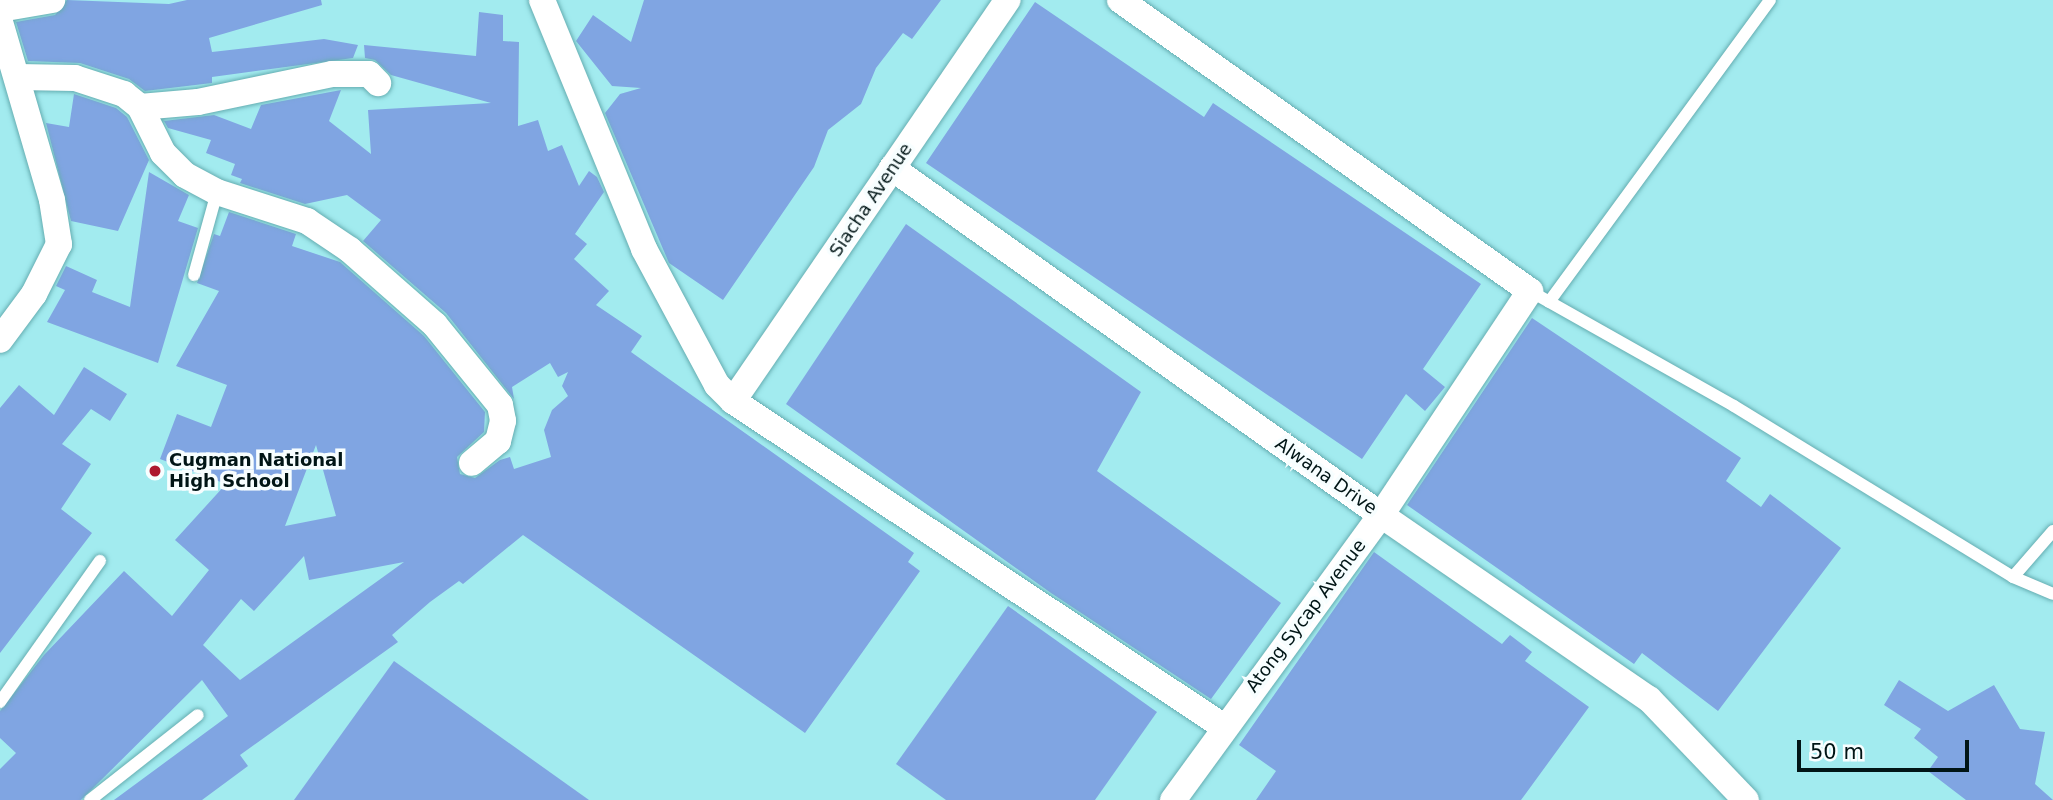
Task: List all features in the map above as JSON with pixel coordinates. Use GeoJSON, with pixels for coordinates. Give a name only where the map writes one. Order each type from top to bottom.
{"type":"FeatureCollection","features":[{"type":"Feature","properties":{"kind":"street"},"geometry":{"type":"LineString","coordinates":[[0,9],[52,0]]}},
{"type":"Feature","properties":{"kind":"street"},"geometry":{"type":"LineString","coordinates":[[542,0],[644,249],[705,367],[733,401],[1224,727]]}},
{"type":"Feature","properties":{"kind":"street","name":"Siacha Avenue"},"geometry":{"type":"LineString","coordinates":[[733,401],[1008,0]]}},
{"type":"Feature","properties":{"kind":"street"},"geometry":{"type":"LineString","coordinates":[[1120,0],[1539,296]]}},
{"type":"Feature","properties":{"kind":"street"},"geometry":{"type":"LineString","coordinates":[[0,22],[52,200],[60,244],[34,294],[0,340]]}},
{"type":"Feature","properties":{"kind":"street"},"geometry":{"type":"LineString","coordinates":[[140,107],[198,102],[332,74],[369,74],[378,83]]}},
{"type":"Feature","properties":{"kind":"street"},"geometry":{"type":"LineString","coordinates":[[18,77],[75,78],[103,83],[140,107],[174,166],[217,192],[307,221],[326,232],[435,325],[500,405],[503,421],[498,441],[472,463]]}},
{"type":"Feature","properties":{"kind":"street","name":"Alwana Drive"},"geometry":{"type":"LineString","coordinates":[[892,169],[1381,515],[1649,698],[1746,800]]}},
{"type":"Feature","properties":{"kind":"street","name":"Atong Sycap Avenue"},"geometry":{"type":"LineString","coordinates":[[1173,800],[1539,296]]}},
{"type":"Feature","properties":{"kind":"lane"},"geometry":{"type":"LineString","coordinates":[[1770,0],[1539,296],[1734,406],[2013,577],[2053,594]]}},
{"type":"Feature","properties":{"kind":"lane"},"geometry":{"type":"LineString","coordinates":[[194,275],[217,192]]}},
{"type":"Feature","properties":{"kind":"lane"},"geometry":{"type":"LineString","coordinates":[[2013,577],[2053,531]]}},
{"type":"Feature","properties":{"kind":"lane"},"geometry":{"type":"LineString","coordinates":[[0,702],[100,561]]}},
{"type":"Feature","properties":{"kind":"lane"},"geometry":{"type":"LineString","coordinates":[[90,800],[198,715]]}},
{"type":"Feature","properties":{"kind":"building"},"geometry":{"type":"Polygon","coordinates":[[[67,0],[169,4],[187,0],[321,0],[322,5],[209,38],[212,52],[324,39],[358,45],[353,58],[212,77],[212,83],[145,91],[129,79],[80,63],[28,61],[16,22],[55,15],[67,0]]]}},
{"type":"Feature","properties":{"kind":"building"},"geometry":{"type":"Polygon","coordinates":[[[644,0],[941,0],[912,39],[903,33],[876,68],[861,104],[828,130],[814,167],[723,300],[669,263],[605,113],[620,94],[641,88],[612,86],[576,41],[593,15],[631,42],[644,0]]]}},
{"type":"Feature","properties":{"kind":"building"},"geometry":{"type":"Polygon","coordinates":[[[1035,2],[1204,117],[1213,103],[1481,284],[1423,369],[1445,387],[1425,411],[1406,394],[1362,459],[926,163],[1035,2]]]}},
{"type":"Feature","properties":{"kind":"building"},"geometry":{"type":"Polygon","coordinates":[[[479,12],[503,15],[503,41],[519,42],[518,126],[538,120],[548,151],[562,145],[579,186],[589,171],[597,177],[604,192],[575,234],[587,244],[574,259],[609,291],[596,305],[642,336],[631,352],[914,553],[908,562],[920,571],[805,733],[523,535],[463,584],[459,581],[430,602],[392,635],[398,642],[240,755],[248,766],[202,800],[114,800],[228,716],[202,680],[81,800],[0,800],[0,769],[16,753],[0,738],[0,711],[44,655],[124,571],[172,616],[209,570],[175,540],[226,484],[160,459],[177,414],[211,427],[227,385],[176,366],[219,291],[197,283],[214,234],[220,236],[229,212],[296,234],[292,246],[340,262],[424,336],[485,412],[484,432],[457,457],[460,474],[475,478],[500,460],[510,457],[514,469],[551,457],[544,430],[552,410],[568,396],[562,386],[568,372],[558,377],[550,363],[512,387],[514,399],[446,313],[363,241],[381,220],[347,195],[305,204],[240,183],[242,179],[231,175],[235,164],[206,153],[211,140],[168,128],[164,121],[214,115],[251,129],[261,105],[341,90],[329,121],[371,154],[368,110],[491,103],[391,75],[375,60],[365,58],[364,45],[476,56],[479,12]],[[316,445],[285,526],[336,516],[316,445]],[[304,556],[254,611],[241,599],[203,645],[240,680],[404,562],[309,580],[304,556]]]}},
{"type":"Feature","properties":{"kind":"building"},"geometry":{"type":"Polygon","coordinates":[[[74,94],[116,108],[127,117],[149,160],[118,231],[71,221],[46,123],[69,127],[74,94]]]}},
{"type":"Feature","properties":{"kind":"building"},"geometry":{"type":"Polygon","coordinates":[[[149,172],[189,195],[178,221],[198,228],[158,363],[47,322],[65,290],[56,286],[66,266],[97,280],[92,292],[130,307],[149,172]]]}},
{"type":"Feature","properties":{"kind":"building"},"geometry":{"type":"Polygon","coordinates":[[[906,224],[1141,392],[1097,471],[1281,603],[1211,699],[1051,593],[786,404],[906,224]]]}},
{"type":"Feature","properties":{"kind":"building"},"geometry":{"type":"Polygon","coordinates":[[[1532,318],[1741,458],[1726,481],[1761,507],[1770,494],[1841,548],[1718,711],[1642,653],[1634,664],[1407,505],[1532,318]]]}},
{"type":"Feature","properties":{"kind":"building"},"geometry":{"type":"Polygon","coordinates":[[[84,367],[127,394],[110,421],[91,409],[62,444],[91,464],[61,509],[92,533],[0,653],[0,408],[19,385],[54,415],[84,367]]]}},
{"type":"Feature","properties":{"kind":"building"},"geometry":{"type":"Polygon","coordinates":[[[1374,552],[1502,644],[1510,635],[1532,652],[1525,661],[1589,707],[1521,800],[1256,800],[1276,771],[1239,745],[1374,552]]]}},
{"type":"Feature","properties":{"kind":"building"},"geometry":{"type":"Polygon","coordinates":[[[1008,606],[1157,712],[1095,800],[946,800],[896,764],[1008,606]]]}},
{"type":"Feature","properties":{"kind":"building"},"geometry":{"type":"Polygon","coordinates":[[[394,661],[589,800],[294,800],[394,661]]]}},
{"type":"Feature","properties":{"kind":"building"},"geometry":{"type":"Polygon","coordinates":[[[1899,680],[1948,711],[1994,685],[2020,729],[2045,732],[2035,784],[2053,800],[1966,800],[1928,771],[1938,757],[1914,738],[1921,729],[1884,705],[1899,680]]]}},
{"type":"Feature","properties":{"kind":"place","name":"Cugman National High School"},"geometry":{"type":"Point","coordinates":[155,471]}}]}
